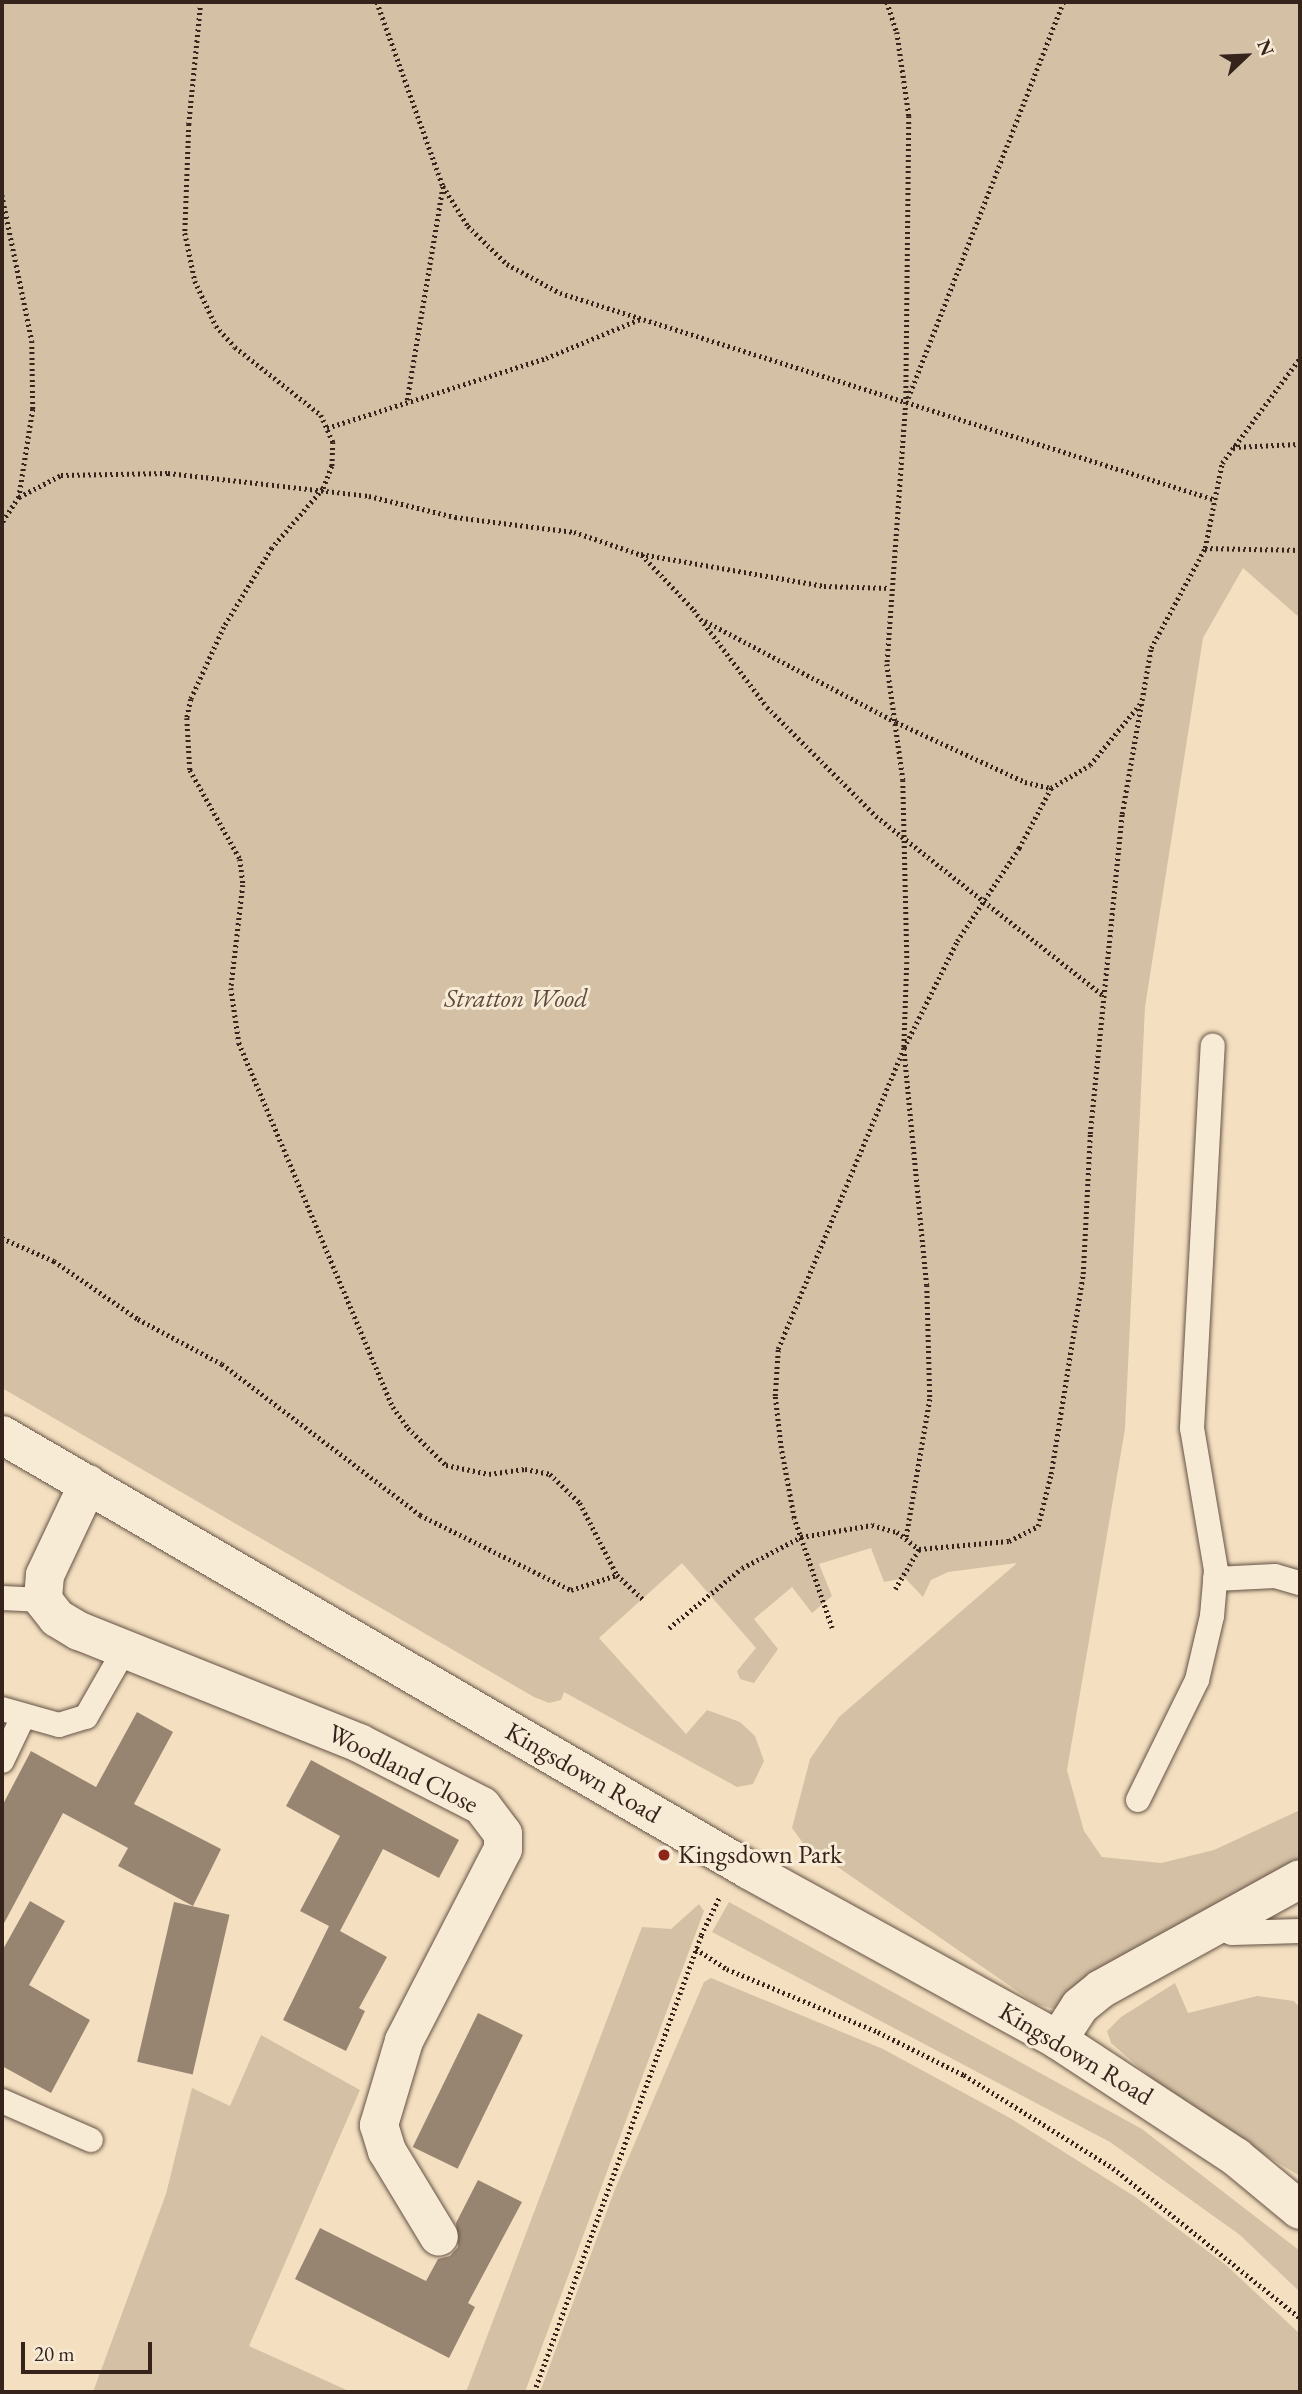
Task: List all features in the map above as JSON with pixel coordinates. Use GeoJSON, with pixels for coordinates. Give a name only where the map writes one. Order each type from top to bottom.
{"type":"FeatureCollection","features":[{"type":"Feature","properties":{"kind":"main road","name":"Kingsdown Road"},"geometry":{"type":"LineString","coordinates":[[2,1436],[736,1862],[1058,2039],[1236,2157],[1300,2210]]}},
{"type":"Feature","properties":{"kind":"main road"},"geometry":{"type":"LineString","coordinates":[[43,1600],[44,1575],[88,1484]]}},
{"type":"Feature","properties":{"kind":"main road","name":"Woodland Close"},"geometry":{"type":"LineString","coordinates":[[43,1600],[57,1618],[125,1649],[359,1743],[482,1806],[498,1822],[503,1849],[404,2041],[379,2125],[387,2151],[439,2237]]}},
{"type":"Feature","properties":{"kind":"main road"},"geometry":{"type":"LineString","coordinates":[[1058,2039],[1080,2006],[1101,1989],[1300,1879]]}},
{"type":"Feature","properties":{"kind":"lane"},"geometry":{"type":"LineString","coordinates":[[1138,1800],[1198,1680],[1215,1579],[1192,1428],[1213,1046]]}},
{"type":"Feature","properties":{"kind":"lane"},"geometry":{"type":"LineString","coordinates":[[1215,1579],[1275,1576],[1300,1583]]}},
{"type":"Feature","properties":{"kind":"lane"},"geometry":{"type":"LineString","coordinates":[[2,1598],[43,1600]]}},
{"type":"Feature","properties":{"kind":"lane"},"geometry":{"type":"LineString","coordinates":[[2,1761],[12,1713],[59,1725],[86,1717],[125,1649]]}},
{"type":"Feature","properties":{"kind":"lane"},"geometry":{"type":"LineString","coordinates":[[1214,1926],[1232,1933],[1300,1931]]}},
{"type":"Feature","properties":{"kind":"lane"},"geometry":{"type":"LineString","coordinates":[[2,2101],[92,2140]]}},
{"type":"Feature","properties":{"kind":"path"},"geometry":{"type":"LineString","coordinates":[[201,2],[189,124],[185,233],[195,281],[216,326],[235,347],[321,415],[333,442],[332,466],[323,489],[272,548],[224,627],[191,699],[187,718],[190,771],[240,859],[243,886],[231,988],[239,1043],[388,1395],[408,1429],[446,1465],[489,1474],[526,1469],[550,1474],[580,1503],[617,1575],[644,1600]]}},
{"type":"Feature","properties":{"kind":"path"},"geometry":{"type":"LineString","coordinates":[[377,2],[443,186],[468,226],[507,264],[560,293],[1213,499]]}},
{"type":"Feature","properties":{"kind":"path"},"geometry":{"type":"LineString","coordinates":[[887,2],[897,32],[909,116],[906,402],[890,588],[887,664],[896,722],[905,839],[904,1048],[927,1285],[930,1399],[906,1539]]}},
{"type":"Feature","properties":{"kind":"path"},"geometry":{"type":"LineString","coordinates":[[906,402],[1063,2]]}},
{"type":"Feature","properties":{"kind":"path"},"geometry":{"type":"LineString","coordinates":[[407,401],[443,186]]}},
{"type":"Feature","properties":{"kind":"path"},"geometry":{"type":"LineString","coordinates":[[2,195],[32,341],[33,410],[19,496],[2,523]]}},
{"type":"Feature","properties":{"kind":"path"},"geometry":{"type":"LineString","coordinates":[[327,428],[546,358],[641,318]]}},
{"type":"Feature","properties":{"kind":"path"},"geometry":{"type":"LineString","coordinates":[[669,1628],[742,1568],[801,1537],[872,1525],[906,1539],[919,1549],[1009,1541],[1038,1526],[1051,1474],[1083,1274],[1103,995],[1122,814],[1151,648],[1205,548],[1222,463],[1300,358]]}},
{"type":"Feature","properties":{"kind":"path"},"geometry":{"type":"LineString","coordinates":[[1232,447],[1300,444]]}},
{"type":"Feature","properties":{"kind":"path"},"geometry":{"type":"LineString","coordinates":[[19,496],[61,475],[96,471],[168,473],[323,489],[455,517],[574,532],[636,554],[824,586],[890,588]]}},
{"type":"Feature","properties":{"kind":"path"},"geometry":{"type":"LineString","coordinates":[[1205,548],[1300,550]]}},
{"type":"Feature","properties":{"kind":"path"},"geometry":{"type":"LineString","coordinates":[[636,554],[701,619],[767,707],[905,839],[1103,995]]}},
{"type":"Feature","properties":{"kind":"path"},"geometry":{"type":"LineString","coordinates":[[701,619],[896,722],[1025,782],[1051,788]]}},
{"type":"Feature","properties":{"kind":"path"},"geometry":{"type":"LineString","coordinates":[[832,1628],[801,1537],[781,1448],[775,1396],[778,1349],[904,1048],[957,941],[1051,788],[1090,765],[1141,703]]}},
{"type":"Feature","properties":{"kind":"path"},"geometry":{"type":"LineString","coordinates":[[2,1238],[54,1261],[138,1319],[222,1364],[420,1515],[571,1590],[617,1575]]}},
{"type":"Feature","properties":{"kind":"path"},"geometry":{"type":"LineString","coordinates":[[895,1589],[919,1549]]}},
{"type":"Feature","properties":{"kind":"path"},"geometry":{"type":"LineString","coordinates":[[534,2392],[696,1949],[736,1862]]}},
{"type":"Feature","properties":{"kind":"path"},"geometry":{"type":"LineString","coordinates":[[696,1949],[727,1969],[878,2032],[985,2087],[1113,2168],[1300,2318]]}},
{"type":"Feature","properties":{"kind":"green space","name":"Stratton Wood"},"geometry":{"type":"Polygon","coordinates":[[[2,2],[1300,2],[1300,618],[1243,568],[1203,638],[1145,1007],[1125,1429],[1067,1770],[1084,1831],[1102,1857],[1161,1863],[1214,1850],[1300,1810],[1300,1870],[1054,2009],[1036,2004],[803,1843],[792,1828],[810,1759],[839,1717],[1017,1563],[948,1572],[931,1580],[923,1597],[905,1578],[884,1582],[871,1548],[819,1564],[832,1596],[812,1613],[792,1587],[754,1619],[778,1649],[754,1683],[740,1679],[737,1671],[756,1648],[682,1563],[599,1638],[686,1734],[707,1710],[740,1722],[755,1736],[764,1761],[753,1784],[737,1787],[564,1692],[561,1700],[549,1703],[534,1697],[2,1388],[2,2]]]}},
{"type":"Feature","properties":{"kind":"green space"},"geometry":{"type":"Polygon","coordinates":[[[729,1902],[1142,2129],[1300,2251],[1300,2292],[1240,2235],[1110,2142],[712,1932],[729,1902]]]}},
{"type":"Feature","properties":{"kind":"green space"},"geometry":{"type":"Polygon","coordinates":[[[699,1904],[704,1911],[525,2392],[466,2392],[642,1927],[671,1929],[699,1904]]]}},
{"type":"Feature","properties":{"kind":"green space"},"geometry":{"type":"Polygon","coordinates":[[[711,1978],[883,2049],[1010,2118],[1137,2198],[1226,2265],[1300,2334],[1300,2392],[540,2392],[615,2189],[704,1982],[711,1978]]]}},
{"type":"Feature","properties":{"kind":"green space"},"geometry":{"type":"Polygon","coordinates":[[[1175,1983],[1188,2013],[1257,1996],[1294,2001],[1300,2008],[1300,2176],[1179,2102],[1111,2043],[1107,2031],[1121,2017],[1175,1983]]]}},
{"type":"Feature","properties":{"kind":"green space"},"geometry":{"type":"Polygon","coordinates":[[[261,2035],[360,2090],[249,2346],[351,2392],[93,2392],[166,2194],[192,2088],[230,2106],[261,2035]]]}},
{"type":"Feature","properties":{"kind":"building"},"geometry":{"type":"Polygon","coordinates":[[[137,1712],[173,1732],[134,1804],[221,1849],[193,1906],[118,1866],[128,1848],[63,1813],[2,1927],[2,1806],[31,1751],[96,1787],[137,1712]]]}},
{"type":"Feature","properties":{"kind":"building"},"geometry":{"type":"Polygon","coordinates":[[[311,1760],[459,1840],[439,1878],[383,1849],[340,1931],[387,1957],[359,2008],[365,2011],[346,2051],[283,2020],[329,1926],[300,1911],[340,1836],[286,1806],[311,1760]]]}},
{"type":"Feature","properties":{"kind":"building"},"geometry":{"type":"Polygon","coordinates":[[[30,1901],[65,1921],[29,1985],[90,2020],[51,2093],[2,2066],[2,1951],[30,1901]]]}},
{"type":"Feature","properties":{"kind":"building"},"geometry":{"type":"Polygon","coordinates":[[[174,1902],[230,1915],[193,2075],[137,2062],[174,1902]]]}},
{"type":"Feature","properties":{"kind":"building"},"geometry":{"type":"Polygon","coordinates":[[[478,2013],[523,2035],[458,2169],[413,2147],[478,2013]]]}},
{"type":"Feature","properties":{"kind":"building"},"geometry":{"type":"Polygon","coordinates":[[[478,2180],[522,2202],[468,2303],[475,2307],[449,2358],[295,2279],[320,2228],[426,2281],[438,2259],[450,2256],[458,2247],[456,2223],[478,2180]]]}},
{"type":"Feature","properties":{"kind":"place","name":"Kingsdown Park"},"geometry":{"type":"Point","coordinates":[664,1855]}}]}
